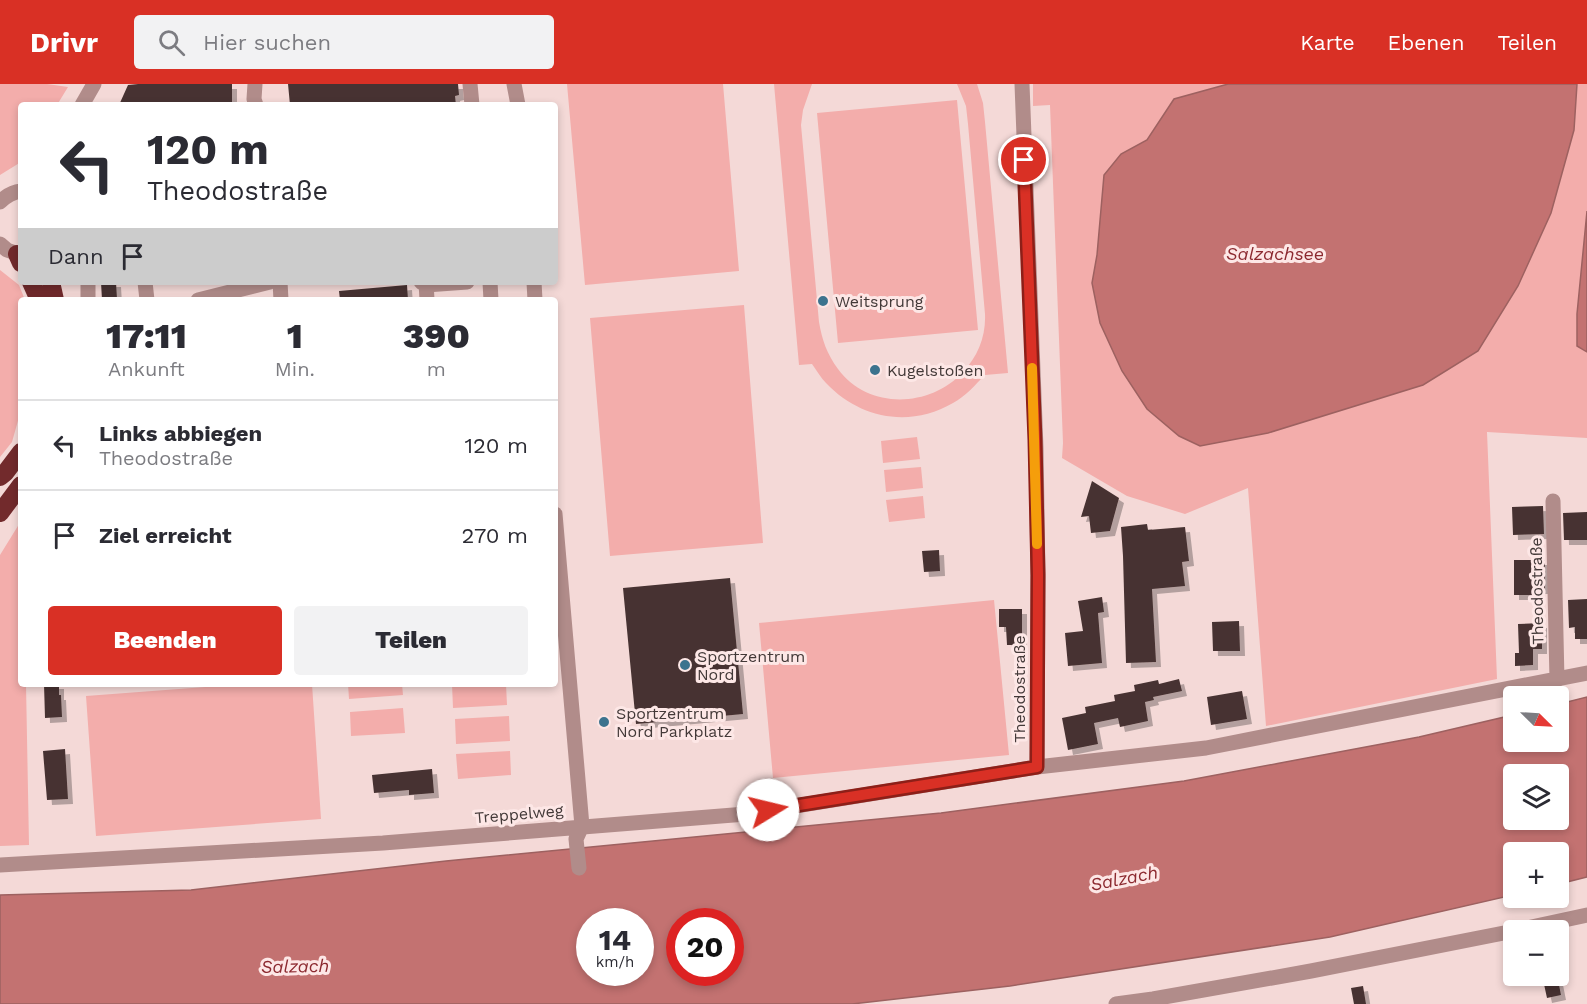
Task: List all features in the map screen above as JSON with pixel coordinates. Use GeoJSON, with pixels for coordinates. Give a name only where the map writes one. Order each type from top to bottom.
{"type":"FeatureCollection","features":[{"type":"Feature","properties":{"kind":"highway"},"geometry":{"type":"LineString","coordinates":[[0,477],[18,457]]}},
{"type":"Feature","properties":{"kind":"highway"},"geometry":{"type":"LineString","coordinates":[[0,513],[18,489]]}},
{"type":"Feature","properties":{"kind":"street"},"geometry":{"type":"LineString","coordinates":[[84,102],[94,84]]}},
{"type":"Feature","properties":{"kind":"street"},"geometry":{"type":"LineString","coordinates":[[255,84],[255,102]]}},
{"type":"Feature","properties":{"kind":"street"},"geometry":{"type":"LineString","coordinates":[[470,84],[471,102]]}},
{"type":"Feature","properties":{"kind":"street"},"geometry":{"type":"LineString","coordinates":[[514,84],[517,102]]}},
{"type":"Feature","properties":{"kind":"street","name":"Theodostraße"},"geometry":{"type":"LineString","coordinates":[[1022,84],[1038,575],[1037,767]]}},
{"type":"Feature","properties":{"kind":"street"},"geometry":{"type":"LineString","coordinates":[[0,202],[18,192]]}},
{"type":"Feature","properties":{"kind":"street"},"geometry":{"type":"LineString","coordinates":[[0,244],[18,256]]}},
{"type":"Feature","properties":{"kind":"street"},"geometry":{"type":"LineString","coordinates":[[210,297],[258,285]]}},
{"type":"Feature","properties":{"kind":"street"},"geometry":{"type":"LineString","coordinates":[[425,287],[442,285]]}},
{"type":"Feature","properties":{"kind":"street","name":"Theodostraße"},"geometry":{"type":"LineString","coordinates":[[1553,501],[1557,680]]}},
{"type":"Feature","properties":{"kind":"street"},"geometry":{"type":"LineString","coordinates":[[558,549],[582,826],[576,838],[579,868]]}},
{"type":"Feature","properties":{"kind":"street"},"geometry":{"type":"LineString","coordinates":[[1037,767],[1206,748],[1587,673]]}},
{"type":"Feature","properties":{"kind":"street","name":"Treppelweg"},"geometry":{"type":"LineString","coordinates":[[0,866],[383,843],[746,814],[1037,767]]}},
{"type":"Feature","properties":{"kind":"street"},"geometry":{"type":"LineString","coordinates":[[1563,920],[1587,915]]}},
{"type":"Feature","properties":{"kind":"street"},"geometry":{"type":"LineString","coordinates":[[1116,1004],[1311,971],[1503,933]]}},
{"type":"Feature","properties":{"kind":"shaded area"},"geometry":{"type":"Polygon","coordinates":[[[0,84],[47,84],[68,87],[59,102],[18,102],[18,164],[0,175],[0,84]]]}},
{"type":"Feature","properties":{"kind":"shaded area"},"geometry":{"type":"Polygon","coordinates":[[[567,84],[723,84],[739,271],[585,285],[567,84]]]}},
{"type":"Feature","properties":{"kind":"shaded area"},"geometry":{"type":"Polygon","coordinates":[[[774,84],[812,84],[803,110],[801,125],[819,322],[826,347],[838,369],[851,382],[866,392],[899,399],[917,398],[949,384],[968,366],[982,338],[985,314],[968,124],[966,106],[957,84],[977,84],[983,103],[1008,373],[985,375],[962,397],[937,411],[903,417],[886,416],[854,405],[826,383],[812,364],[799,365],[774,84]]]}},
{"type":"Feature","properties":{"kind":"shaded area"},"geometry":{"type":"Polygon","coordinates":[[[1033,84],[1228,84],[1174,99],[1147,140],[1121,154],[1092,283],[1100,323],[1122,371],[1268,433],[1423,385],[1478,351],[1518,286],[1551,213],[1574,130],[1577,84],[1587,84],[1587,211],[1577,314],[1577,346],[1587,352],[1587,438],[1487,432],[1497,679],[1266,726],[1248,488],[1185,514],[1127,496],[1062,458],[1050,105],[1033,106],[1033,84]]]}},
{"type":"Feature","properties":{"kind":"shaded area"},"geometry":{"type":"Polygon","coordinates":[[[957,100],[978,330],[838,343],[817,113],[957,100]]]}},
{"type":"Feature","properties":{"kind":"shaded area"},"geometry":{"type":"Polygon","coordinates":[[[0,270],[19,285],[24,297],[18,297],[18,421],[12,442],[0,457],[0,270]]]}},
{"type":"Feature","properties":{"kind":"shaded area"},"geometry":{"type":"Polygon","coordinates":[[[744,305],[763,543],[610,556],[590,318],[744,305]]]}},
{"type":"Feature","properties":{"kind":"shaded area"},"geometry":{"type":"Polygon","coordinates":[[[917,437],[920,459],[883,463],[881,441],[917,437]]]}},
{"type":"Feature","properties":{"kind":"shaded area"},"geometry":{"type":"Polygon","coordinates":[[[921,467],[923,488],[886,492],[884,470],[921,467]]]}},
{"type":"Feature","properties":{"kind":"shaded area"},"geometry":{"type":"Polygon","coordinates":[[[923,496],[925,518],[889,522],[886,500],[923,496]]]}},
{"type":"Feature","properties":{"kind":"shaded area"},"geometry":{"type":"Polygon","coordinates":[[[18,526],[18,687],[26,687],[29,845],[0,846],[0,555],[18,526]]]}},
{"type":"Feature","properties":{"kind":"shaded area"},"geometry":{"type":"Polygon","coordinates":[[[994,600],[1009,755],[773,778],[759,623],[994,600]]]}},
{"type":"Feature","properties":{"kind":"shaded area"},"geometry":{"type":"Polygon","coordinates":[[[205,687],[312,687],[321,819],[96,836],[86,696],[205,687]]]}},
{"type":"Feature","properties":{"kind":"shaded area"},"geometry":{"type":"Polygon","coordinates":[[[348,687],[402,687],[403,695],[349,699],[348,687]]]}},
{"type":"Feature","properties":{"kind":"shaded area"},"geometry":{"type":"Polygon","coordinates":[[[452,687],[506,687],[507,705],[453,708],[452,687]]]}},
{"type":"Feature","properties":{"kind":"shaded area"},"geometry":{"type":"Polygon","coordinates":[[[403,708],[405,733],[351,736],[350,712],[403,708]]]}},
{"type":"Feature","properties":{"kind":"shaded area"},"geometry":{"type":"Polygon","coordinates":[[[509,716],[510,741],[456,744],[455,719],[509,716]]]}},
{"type":"Feature","properties":{"kind":"shaded area"},"geometry":{"type":"Polygon","coordinates":[[[510,751],[511,775],[458,779],[456,754],[510,751]]]}},
{"type":"Feature","properties":{"kind":"water","name":"Salzachsee"},"geometry":{"type":"Polygon","coordinates":[[[1228,84],[1577,84],[1574,130],[1551,213],[1518,286],[1478,351],[1423,385],[1268,433],[1200,446],[1179,436],[1147,409],[1122,371],[1100,323],[1092,283],[1097,255],[1104,175],[1121,154],[1147,140],[1174,99],[1228,84]]]}},
{"type":"Feature","properties":{"kind":"water"},"geometry":{"type":"Polygon","coordinates":[[[1587,211],[1587,352],[1577,346],[1577,314],[1587,211]]]}},
{"type":"Feature","properties":{"kind":"water","name":"Salzach"},"geometry":{"type":"Polygon","coordinates":[[[1587,697],[1587,877],[1569,882],[1569,842],[1503,842],[1503,897],[1330,937],[1010,986],[852,1004],[0,1004],[0,895],[191,890],[446,861],[941,813],[1184,781],[1419,737],[1503,717],[1503,752],[1569,752],[1569,702],[1587,697]]]}},
{"type":"Feature","properties":{"kind":"building"},"geometry":{"type":"Polygon","coordinates":[[[232,84],[232,102],[120,102],[128,85],[232,84]]]}},
{"type":"Feature","properties":{"kind":"building"},"geometry":{"type":"Polygon","coordinates":[[[288,84],[458,84],[459,95],[455,96],[456,102],[290,102],[288,84]]]}},
{"type":"Feature","properties":{"kind":"building"},"geometry":{"type":"Polygon","coordinates":[[[101,285],[116,285],[117,297],[102,297],[101,285]]]}},
{"type":"Feature","properties":{"kind":"building"},"geometry":{"type":"Polygon","coordinates":[[[407,285],[408,297],[340,297],[339,291],[407,285]]]}},
{"type":"Feature","properties":{"kind":"building"},"geometry":{"type":"Polygon","coordinates":[[[1092,481],[1119,498],[1110,531],[1091,533],[1089,516],[1081,517],[1092,481]]]}},
{"type":"Feature","properties":{"kind":"building"},"geometry":{"type":"Polygon","coordinates":[[[1543,506],[1544,534],[1513,535],[1512,507],[1543,506]]]}},
{"type":"Feature","properties":{"kind":"building"},"geometry":{"type":"Polygon","coordinates":[[[1587,512],[1587,540],[1564,540],[1563,513],[1587,512]]]}},
{"type":"Feature","properties":{"kind":"building"},"geometry":{"type":"Polygon","coordinates":[[[1147,524],[1148,530],[1185,527],[1189,561],[1182,562],[1185,586],[1152,589],[1156,662],[1126,663],[1121,527],[1147,524]]]}},
{"type":"Feature","properties":{"kind":"building"},"geometry":{"type":"Polygon","coordinates":[[[939,550],[940,571],[924,572],[922,551],[939,550]]]}},
{"type":"Feature","properties":{"kind":"building"},"geometry":{"type":"Polygon","coordinates":[[[1514,560],[1545,560],[1545,589],[1538,589],[1538,595],[1514,595],[1514,560]]]}},
{"type":"Feature","properties":{"kind":"building","name":"Sportzentrum Nord"},"geometry":{"type":"Polygon","coordinates":[[[730,578],[743,714],[636,724],[623,588],[730,578]]]}},
{"type":"Feature","properties":{"kind":"building"},"geometry":{"type":"Polygon","coordinates":[[[1102,597],[1104,612],[1098,613],[1102,663],[1068,666],[1065,633],[1083,631],[1078,601],[1102,597]]]}},
{"type":"Feature","properties":{"kind":"building"},"geometry":{"type":"Polygon","coordinates":[[[1587,599],[1587,639],[1575,639],[1575,627],[1569,628],[1568,600],[1587,599]]]}},
{"type":"Feature","properties":{"kind":"building"},"geometry":{"type":"Polygon","coordinates":[[[999,609],[1022,609],[1022,645],[1007,645],[1006,627],[999,627],[999,609]]]}},
{"type":"Feature","properties":{"kind":"building"},"geometry":{"type":"Polygon","coordinates":[[[1239,621],[1240,651],[1213,651],[1212,622],[1239,621]]]}},
{"type":"Feature","properties":{"kind":"building"},"geometry":{"type":"Polygon","coordinates":[[[1542,623],[1542,649],[1533,649],[1533,665],[1515,666],[1515,653],[1519,653],[1518,624],[1542,623]]]}},
{"type":"Feature","properties":{"kind":"building"},"geometry":{"type":"Polygon","coordinates":[[[1179,679],[1182,691],[1153,697],[1154,700],[1145,702],[1148,721],[1120,727],[1118,718],[1094,723],[1098,744],[1068,750],[1062,718],[1086,713],[1085,707],[1115,701],[1114,695],[1135,691],[1134,685],[1158,680],[1159,684],[1179,679]]]}},
{"type":"Feature","properties":{"kind":"building"},"geometry":{"type":"Polygon","coordinates":[[[44,687],[59,687],[62,717],[45,718],[44,687]]]}},
{"type":"Feature","properties":{"kind":"building"},"geometry":{"type":"Polygon","coordinates":[[[1242,691],[1247,719],[1211,725],[1207,697],[1242,691]]]}},
{"type":"Feature","properties":{"kind":"building"},"geometry":{"type":"Polygon","coordinates":[[[65,749],[68,799],[47,800],[43,751],[65,749]]]}},
{"type":"Feature","properties":{"kind":"building"},"geometry":{"type":"Polygon","coordinates":[[[432,769],[434,793],[409,795],[409,790],[374,793],[372,775],[432,769]]]}},
{"type":"Feature","properties":{"kind":"building"},"geometry":{"type":"Polygon","coordinates":[[[1363,986],[1366,1004],[1354,1004],[1351,988],[1363,986]]]}},
{"type":"Feature","properties":{"kind":"building"},"geometry":{"type":"Polygon","coordinates":[[[1544,986],[1559,986],[1561,995],[1547,998],[1544,986]]]}},
{"type":"Feature","properties":{"kind":"slow traffic"},"geometry":{"type":"LineString","coordinates":[[1032,368],[1037,544]]}},
{"type":"Feature","properties":{"kind":"place","name":"Weitsprung"},"geometry":{"type":"Point","coordinates":[823,301]}},
{"type":"Feature","properties":{"kind":"place","name":"Kugelstoßen"},"geometry":{"type":"Point","coordinates":[875,370]}},
{"type":"Feature","properties":{"kind":"place","name":"Sportzentrum Nord"},"geometry":{"type":"Point","coordinates":[685,665]}},
{"type":"Feature","properties":{"kind":"place","name":"Sportzentrum Nord Parkplatz"},"geometry":{"type":"Point","coordinates":[604,722]}},
{"type":"Feature","properties":{"kind":"route"},"geometry":{"type":"LineString","coordinates":[[768,810],[1037,767],[1038,575],[1024,160]]}}]}
